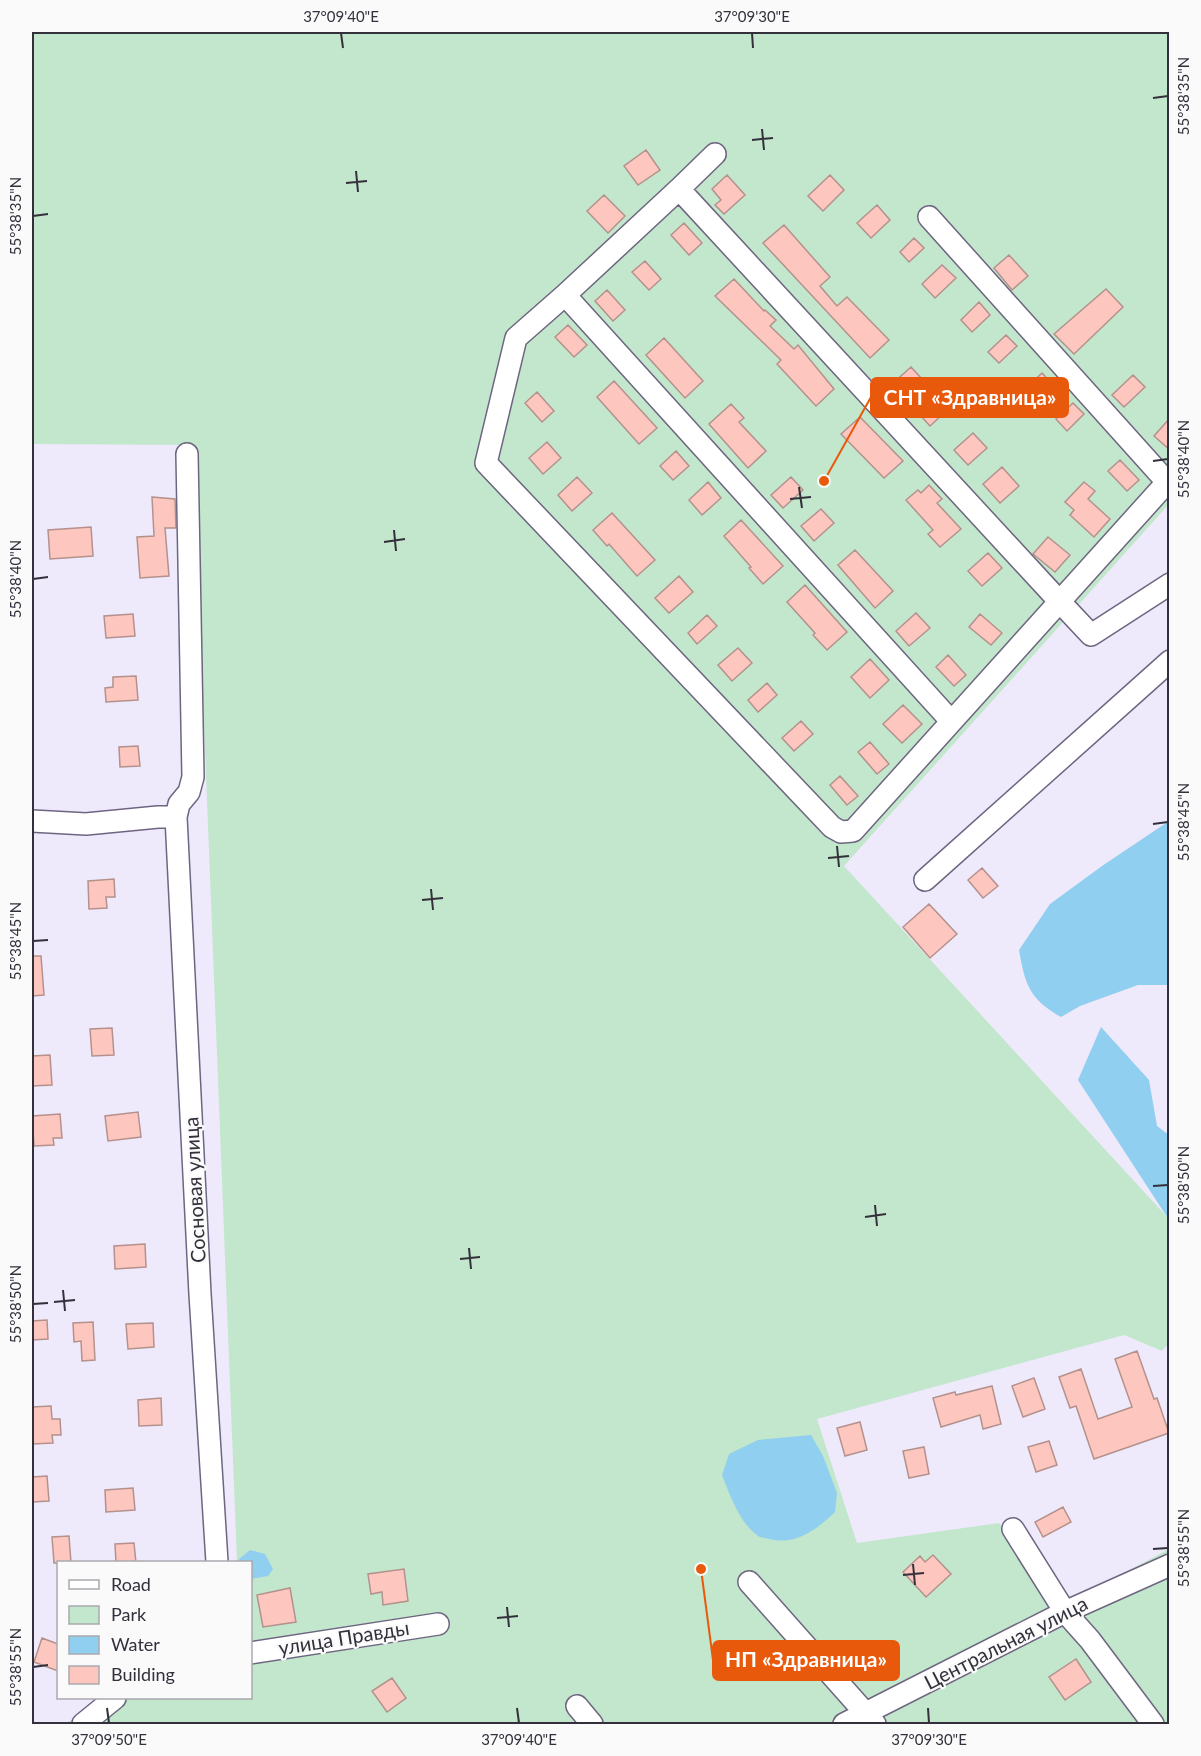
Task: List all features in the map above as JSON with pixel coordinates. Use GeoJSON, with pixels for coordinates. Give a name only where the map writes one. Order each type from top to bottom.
{"type":"FeatureCollection","features":[{"type":"Feature","properties":{"kind":"street"},"geometry":{"type":"LineString","coordinates":[[716,154],[516,338],[486,463],[832,827],[842,832],[853,831],[1168,480],[930,217]]}},
{"type":"Feature","properties":{"kind":"street"},"geometry":{"type":"LineString","coordinates":[[679,189],[1091,635],[1170,584]]}},
{"type":"Feature","properties":{"kind":"street"},"geometry":{"type":"LineString","coordinates":[[565,295],[951,721]]}},
{"type":"Feature","properties":{"kind":"street"},"geometry":{"type":"LineString","coordinates":[[32,821],[86,824],[176,817],[179,804],[189,792],[193,777],[188,454]]}},
{"type":"Feature","properties":{"kind":"street"},"geometry":{"type":"LineString","coordinates":[[925,880],[1170,661]]}},
{"type":"Feature","properties":{"kind":"street","name":"Сосновая улица"},"geometry":{"type":"LineString","coordinates":[[176,817],[200,1294],[217,1561]]}},
{"type":"Feature","properties":{"kind":"street"},"geometry":{"type":"LineString","coordinates":[[1013,1529],[1065,1612],[1090,1640],[1153,1725]]}},
{"type":"Feature","properties":{"kind":"street","name":"Центральная улица"},"geometry":{"type":"LineString","coordinates":[[844,1725],[871,1719],[1065,1612],[1170,1565]]}},
{"type":"Feature","properties":{"kind":"street"},"geometry":{"type":"LineString","coordinates":[[749,1582],[871,1719]]}},
{"type":"Feature","properties":{"kind":"street","name":"улица Правды"},"geometry":{"type":"LineString","coordinates":[[252,1653],[438,1624]]}},
{"type":"Feature","properties":{"kind":"street"},"geometry":{"type":"LineString","coordinates":[[83,1725],[114,1699]]}},
{"type":"Feature","properties":{"kind":"street"},"geometry":{"type":"LineString","coordinates":[[577,1706],[592,1725]]}},
{"type":"Feature","properties":{"kind":"green space"},"geometry":{"type":"Polygon","coordinates":[[[32,32],[1169,32],[1169,504],[844,866],[1169,1219],[1169,1343],[1162,1351],[1124,1335],[817,1419],[857,1543],[999,1523],[1056,1609],[1169,1549],[1169,1724],[66,1724],[99,1699],[252,1699],[252,1561],[237,1561],[193,445],[32,444],[32,32]]]}},
{"type":"Feature","properties":{"kind":"water"},"geometry":{"type":"Polygon","coordinates":[[[1169,821],[1169,985],[1138,985],[1080,1006],[1061,1017],[1042,1004],[1030,990],[1019,950],[1050,904],[1169,821]]]}},
{"type":"Feature","properties":{"kind":"water"},"geometry":{"type":"Polygon","coordinates":[[[1101,1027],[1149,1080],[1157,1126],[1169,1135],[1169,1220],[1078,1080],[1101,1027]]]}},
{"type":"Feature","properties":{"kind":"water"},"geometry":{"type":"Polygon","coordinates":[[[811,1435],[823,1456],[837,1493],[835,1512],[813,1530],[797,1538],[780,1541],[760,1537],[740,1516],[722,1475],[729,1454],[758,1440],[811,1435]]]}},
{"type":"Feature","properties":{"kind":"water"},"geometry":{"type":"Polygon","coordinates":[[[250,1550],[265,1554],[273,1569],[268,1576],[252,1579],[252,1561],[239,1561],[250,1550]]]}},
{"type":"Feature","properties":{"kind":"building"},"geometry":{"type":"Polygon","coordinates":[[[646,150],[660,170],[638,185],[624,166],[646,150]]]}},
{"type":"Feature","properties":{"kind":"building"},"geometry":{"type":"Polygon","coordinates":[[[727,175],[745,195],[724,214],[715,205],[721,200],[712,189],[727,175]]]}},
{"type":"Feature","properties":{"kind":"building"},"geometry":{"type":"Polygon","coordinates":[[[830,175],[844,190],[823,211],[808,196],[830,175]]]}},
{"type":"Feature","properties":{"kind":"building"},"geometry":{"type":"Polygon","coordinates":[[[604,195],[625,216],[608,233],[587,211],[604,195]]]}},
{"type":"Feature","properties":{"kind":"building"},"geometry":{"type":"Polygon","coordinates":[[[877,205],[890,220],[871,238],[857,223],[877,205]]]}},
{"type":"Feature","properties":{"kind":"building"},"geometry":{"type":"Polygon","coordinates":[[[684,223],[702,243],[689,255],[671,235],[684,223]]]}},
{"type":"Feature","properties":{"kind":"building"},"geometry":{"type":"Polygon","coordinates":[[[784,225],[830,277],[820,286],[837,306],[847,297],[889,340],[870,358],[763,243],[784,225]]]}},
{"type":"Feature","properties":{"kind":"building"},"geometry":{"type":"Polygon","coordinates":[[[914,238],[924,248],[909,262],[900,252],[914,238]]]}},
{"type":"Feature","properties":{"kind":"building"},"geometry":{"type":"Polygon","coordinates":[[[1009,255],[1028,276],[1012,290],[994,268],[1009,255]]]}},
{"type":"Feature","properties":{"kind":"building"},"geometry":{"type":"Polygon","coordinates":[[[645,261],[661,279],[649,290],[632,272],[645,261]]]}},
{"type":"Feature","properties":{"kind":"building"},"geometry":{"type":"Polygon","coordinates":[[[942,265],[956,278],[935,298],[922,284],[942,265]]]}},
{"type":"Feature","properties":{"kind":"building"},"geometry":{"type":"Polygon","coordinates":[[[734,279],[764,311],[776,320],[770,326],[794,349],[798,345],[834,389],[816,406],[777,364],[781,360],[715,296],[734,279]]]}},
{"type":"Feature","properties":{"kind":"building"},"geometry":{"type":"Polygon","coordinates":[[[1106,289],[1123,307],[1074,354],[1054,334],[1106,289]]]}},
{"type":"Feature","properties":{"kind":"building"},"geometry":{"type":"Polygon","coordinates":[[[607,290],[625,310],[613,321],[595,301],[607,290]]]}},
{"type":"Feature","properties":{"kind":"building"},"geometry":{"type":"Polygon","coordinates":[[[979,302],[990,315],[972,332],[961,320],[979,302]]]}},
{"type":"Feature","properties":{"kind":"building"},"geometry":{"type":"Polygon","coordinates":[[[568,325],[587,345],[574,357],[555,337],[568,325]]]}},
{"type":"Feature","properties":{"kind":"building"},"geometry":{"type":"Polygon","coordinates":[[[1006,335],[1017,346],[999,363],[988,352],[1006,335]]]}},
{"type":"Feature","properties":{"kind":"building"},"geometry":{"type":"Polygon","coordinates":[[[664,338],[703,381],[685,398],[646,355],[664,338]]]}},
{"type":"Feature","properties":{"kind":"building"},"geometry":{"type":"Polygon","coordinates":[[[911,367],[922,379],[917,384],[944,413],[930,426],[892,384],[911,367]]]}},
{"type":"Feature","properties":{"kind":"building"},"geometry":{"type":"Polygon","coordinates":[[[1042,373],[1053,385],[1032,405],[1021,393],[1042,373]]]}},
{"type":"Feature","properties":{"kind":"building"},"geometry":{"type":"Polygon","coordinates":[[[1133,375],[1145,387],[1124,407],[1112,395],[1133,375]]]}},
{"type":"Feature","properties":{"kind":"building"},"geometry":{"type":"Polygon","coordinates":[[[614,381],[657,428],[639,444],[597,397],[614,381]]]}},
{"type":"Feature","properties":{"kind":"building"},"geometry":{"type":"Polygon","coordinates":[[[537,392],[554,411],[542,422],[525,403],[537,392]]]}},
{"type":"Feature","properties":{"kind":"building"},"geometry":{"type":"Polygon","coordinates":[[[1073,403],[1084,414],[1067,431],[1056,419],[1073,403]]]}},
{"type":"Feature","properties":{"kind":"building"},"geometry":{"type":"Polygon","coordinates":[[[731,404],[744,418],[739,422],[766,451],[748,468],[709,424],[731,404]]]}},
{"type":"Feature","properties":{"kind":"building"},"geometry":{"type":"Polygon","coordinates":[[[860,417],[903,461],[884,478],[841,434],[860,417]]]}},
{"type":"Feature","properties":{"kind":"building"},"geometry":{"type":"Polygon","coordinates":[[[1170,418],[1170,450],[1154,436],[1170,418]]]}},
{"type":"Feature","properties":{"kind":"building"},"geometry":{"type":"Polygon","coordinates":[[[973,433],[987,448],[968,465],[954,450],[973,433]]]}},
{"type":"Feature","properties":{"kind":"building"},"geometry":{"type":"Polygon","coordinates":[[[547,442],[561,458],[543,474],[529,458],[547,442]]]}},
{"type":"Feature","properties":{"kind":"building"},"geometry":{"type":"Polygon","coordinates":[[[676,451],[689,466],[673,480],[660,466],[676,451]]]}},
{"type":"Feature","properties":{"kind":"building"},"geometry":{"type":"Polygon","coordinates":[[[1120,460],[1139,480],[1127,491],[1108,471],[1120,460]]]}},
{"type":"Feature","properties":{"kind":"building"},"geometry":{"type":"Polygon","coordinates":[[[1002,467],[1019,486],[1000,503],[983,484],[1002,467]]]}},
{"type":"Feature","properties":{"kind":"building"},"geometry":{"type":"Polygon","coordinates":[[[577,477],[592,493],[572,511],[558,495],[577,477]]]}},
{"type":"Feature","properties":{"kind":"building"},"geometry":{"type":"Polygon","coordinates":[[[791,477],[803,490],[783,508],[771,495],[791,477]]]}},
{"type":"Feature","properties":{"kind":"building"},"geometry":{"type":"Polygon","coordinates":[[[708,482],[721,498],[702,515],[689,500],[708,482]]]}},
{"type":"Feature","properties":{"kind":"building"},"geometry":{"type":"Polygon","coordinates":[[[1084,482],[1095,491],[1088,499],[1110,519],[1094,537],[1070,515],[1074,510],[1065,502],[1084,482]]]}},
{"type":"Feature","properties":{"kind":"building"},"geometry":{"type":"Polygon","coordinates":[[[929,485],[942,499],[937,503],[961,529],[940,547],[928,534],[933,530],[906,500],[918,490],[921,493],[929,485]]]}},
{"type":"Feature","properties":{"kind":"building"},"geometry":{"type":"Polygon","coordinates":[[[152,497],[175,499],[176,528],[165,528],[169,576],[140,578],[137,537],[154,536],[152,497]]]}},
{"type":"Feature","properties":{"kind":"building"},"geometry":{"type":"Polygon","coordinates":[[[821,509],[834,523],[814,541],[801,526],[821,509]]]}},
{"type":"Feature","properties":{"kind":"building"},"geometry":{"type":"Polygon","coordinates":[[[612,513],[655,560],[637,576],[609,544],[607,546],[593,530],[612,513]]]}},
{"type":"Feature","properties":{"kind":"building"},"geometry":{"type":"Polygon","coordinates":[[[741,520],[783,566],[763,584],[724,536],[741,520]]]}},
{"type":"Feature","properties":{"kind":"building"},"geometry":{"type":"Polygon","coordinates":[[[91,527],[93,556],[50,559],[48,530],[91,527]]]}},
{"type":"Feature","properties":{"kind":"building"},"geometry":{"type":"Polygon","coordinates":[[[1048,537],[1070,555],[1055,572],[1033,554],[1048,537]]]}},
{"type":"Feature","properties":{"kind":"building"},"geometry":{"type":"Polygon","coordinates":[[[855,550],[893,591],[875,608],[838,565],[855,550]]]}},
{"type":"Feature","properties":{"kind":"building"},"geometry":{"type":"Polygon","coordinates":[[[988,553],[1002,568],[982,586],[968,571],[988,553]]]}},
{"type":"Feature","properties":{"kind":"building"},"geometry":{"type":"Polygon","coordinates":[[[679,576],[693,592],[669,613],[655,598],[679,576]]]}},
{"type":"Feature","properties":{"kind":"building"},"geometry":{"type":"Polygon","coordinates":[[[805,585],[847,632],[827,650],[787,602],[805,585]]]}},
{"type":"Feature","properties":{"kind":"building"},"geometry":{"type":"Polygon","coordinates":[[[916,613],[930,628],[909,646],[896,631],[916,613]]]}},
{"type":"Feature","properties":{"kind":"building"},"geometry":{"type":"Polygon","coordinates":[[[133,614],[135,636],[106,638],[104,616],[133,614]]]}},
{"type":"Feature","properties":{"kind":"building"},"geometry":{"type":"Polygon","coordinates":[[[980,614],[1002,633],[991,645],[969,627],[980,614]]]}},
{"type":"Feature","properties":{"kind":"building"},"geometry":{"type":"Polygon","coordinates":[[[707,615],[717,626],[697,644],[688,633],[707,615]]]}},
{"type":"Feature","properties":{"kind":"building"},"geometry":{"type":"Polygon","coordinates":[[[738,648],[752,663],[732,681],[718,665],[738,648]]]}},
{"type":"Feature","properties":{"kind":"building"},"geometry":{"type":"Polygon","coordinates":[[[948,655],[966,675],[954,686],[936,667],[948,655]]]}},
{"type":"Feature","properties":{"kind":"building"},"geometry":{"type":"Polygon","coordinates":[[[870,659],[889,680],[870,698],[851,677],[870,659]]]}},
{"type":"Feature","properties":{"kind":"building"},"geometry":{"type":"Polygon","coordinates":[[[136,676],[138,700],[106,702],[105,688],[113,687],[113,677],[136,676]]]}},
{"type":"Feature","properties":{"kind":"building"},"geometry":{"type":"Polygon","coordinates":[[[767,683],[777,695],[758,712],[748,700],[767,683]]]}},
{"type":"Feature","properties":{"kind":"building"},"geometry":{"type":"Polygon","coordinates":[[[903,705],[922,724],[902,743],[883,724],[903,705]]]}},
{"type":"Feature","properties":{"kind":"building"},"geometry":{"type":"Polygon","coordinates":[[[801,721],[813,734],[794,751],[782,738],[801,721]]]}},
{"type":"Feature","properties":{"kind":"building"},"geometry":{"type":"Polygon","coordinates":[[[870,742],[889,764],[877,774],[858,752],[870,742]]]}},
{"type":"Feature","properties":{"kind":"building"},"geometry":{"type":"Polygon","coordinates":[[[138,746],[140,766],[120,767],[119,747],[138,746]]]}},
{"type":"Feature","properties":{"kind":"building"},"geometry":{"type":"Polygon","coordinates":[[[840,776],[858,796],[847,805],[830,785],[840,776]]]}},
{"type":"Feature","properties":{"kind":"building"},"geometry":{"type":"Polygon","coordinates":[[[982,868],[998,886],[983,898],[968,880],[982,868]]]}},
{"type":"Feature","properties":{"kind":"building"},"geometry":{"type":"Polygon","coordinates":[[[114,879],[115,897],[106,897],[107,908],[89,909],[88,881],[114,879]]]}},
{"type":"Feature","properties":{"kind":"building"},"geometry":{"type":"Polygon","coordinates":[[[929,904],[957,934],[930,958],[903,927],[929,904]]]}},
{"type":"Feature","properties":{"kind":"building"},"geometry":{"type":"Polygon","coordinates":[[[32,956],[41,956],[44,995],[32,996],[32,956]]]}},
{"type":"Feature","properties":{"kind":"building"},"geometry":{"type":"Polygon","coordinates":[[[112,1028],[114,1055],[92,1056],[90,1029],[112,1028]]]}},
{"type":"Feature","properties":{"kind":"building"},"geometry":{"type":"Polygon","coordinates":[[[50,1055],[52,1085],[32,1086],[32,1056],[50,1055]]]}},
{"type":"Feature","properties":{"kind":"building"},"geometry":{"type":"Polygon","coordinates":[[[138,1112],[141,1137],[108,1141],[105,1116],[138,1112]]]}},
{"type":"Feature","properties":{"kind":"building"},"geometry":{"type":"Polygon","coordinates":[[[60,1114],[62,1138],[53,1138],[54,1145],[34,1146],[32,1116],[60,1114]]]}},
{"type":"Feature","properties":{"kind":"building"},"geometry":{"type":"Polygon","coordinates":[[[145,1244],[146,1267],[115,1269],[114,1246],[145,1244]]]}},
{"type":"Feature","properties":{"kind":"building"},"geometry":{"type":"Polygon","coordinates":[[[47,1320],[48,1339],[32,1340],[32,1321],[47,1320]]]}},
{"type":"Feature","properties":{"kind":"building"},"geometry":{"type":"Polygon","coordinates":[[[93,1322],[95,1360],[82,1361],[81,1341],[74,1342],[73,1323],[93,1322]]]}},
{"type":"Feature","properties":{"kind":"building"},"geometry":{"type":"Polygon","coordinates":[[[153,1323],[154,1347],[128,1349],[126,1324],[153,1323]]]}},
{"type":"Feature","properties":{"kind":"building"},"geometry":{"type":"Polygon","coordinates":[[[1137,1351],[1169,1433],[1094,1459],[1076,1406],[1070,1408],[1059,1377],[1081,1369],[1098,1419],[1132,1407],[1115,1359],[1137,1351]]]}},
{"type":"Feature","properties":{"kind":"building"},"geometry":{"type":"Polygon","coordinates":[[[1034,1378],[1045,1409],[1023,1417],[1012,1386],[1034,1378]]]}},
{"type":"Feature","properties":{"kind":"building"},"geometry":{"type":"Polygon","coordinates":[[[992,1386],[1001,1424],[983,1429],[980,1415],[941,1427],[933,1398],[992,1386]]]}},
{"type":"Feature","properties":{"kind":"building"},"geometry":{"type":"Polygon","coordinates":[[[161,1398],[162,1425],[139,1426],[138,1400],[161,1398]]]}},
{"type":"Feature","properties":{"kind":"building"},"geometry":{"type":"Polygon","coordinates":[[[51,1406],[52,1419],[60,1419],[61,1435],[52,1435],[53,1443],[32,1444],[32,1407],[51,1406]]]}},
{"type":"Feature","properties":{"kind":"building"},"geometry":{"type":"Polygon","coordinates":[[[860,1422],[867,1450],[845,1456],[837,1428],[860,1422]]]}},
{"type":"Feature","properties":{"kind":"building"},"geometry":{"type":"Polygon","coordinates":[[[1049,1441],[1057,1465],[1036,1472],[1028,1447],[1049,1441]]]}},
{"type":"Feature","properties":{"kind":"building"},"geometry":{"type":"Polygon","coordinates":[[[924,1447],[929,1474],[909,1478],[903,1451],[924,1447]]]}},
{"type":"Feature","properties":{"kind":"building"},"geometry":{"type":"Polygon","coordinates":[[[47,1476],[49,1501],[32,1502],[32,1477],[47,1476]]]}},
{"type":"Feature","properties":{"kind":"building"},"geometry":{"type":"Polygon","coordinates":[[[133,1488],[135,1510],[106,1512],[105,1490],[133,1488]]]}},
{"type":"Feature","properties":{"kind":"building"},"geometry":{"type":"Polygon","coordinates":[[[1063,1507],[1071,1522],[1043,1537],[1035,1522],[1063,1507]]]}},
{"type":"Feature","properties":{"kind":"building"},"geometry":{"type":"Polygon","coordinates":[[[69,1536],[71,1561],[54,1563],[52,1537],[69,1536]]]}},
{"type":"Feature","properties":{"kind":"building"},"geometry":{"type":"Polygon","coordinates":[[[134,1543],[136,1561],[116,1561],[115,1544],[134,1543]]]}},
{"type":"Feature","properties":{"kind":"building"},"geometry":{"type":"Polygon","coordinates":[[[933,1555],[951,1574],[926,1597],[903,1572],[920,1556],[925,1562],[933,1555]]]}},
{"type":"Feature","properties":{"kind":"building"},"geometry":{"type":"Polygon","coordinates":[[[404,1569],[408,1601],[383,1605],[382,1592],[371,1594],[368,1574],[404,1569]]]}},
{"type":"Feature","properties":{"kind":"building"},"geometry":{"type":"Polygon","coordinates":[[[290,1588],[296,1622],[263,1627],[257,1595],[290,1588]]]}},
{"type":"Feature","properties":{"kind":"building"},"geometry":{"type":"Polygon","coordinates":[[[42,1638],[57,1644],[57,1671],[34,1662],[42,1638]]]}},
{"type":"Feature","properties":{"kind":"building"},"geometry":{"type":"Polygon","coordinates":[[[1076,1659],[1091,1682],[1065,1700],[1049,1677],[1076,1659]]]}},
{"type":"Feature","properties":{"kind":"building"},"geometry":{"type":"Polygon","coordinates":[[[392,1678],[406,1698],[387,1712],[372,1691],[392,1678]]]}},
{"type":"Feature","properties":{"kind":"place","name":"СНТ «Здравница»"},"geometry":{"type":"Point","coordinates":[824,481]}},
{"type":"Feature","properties":{"kind":"place","name":"НП «Здравница»"},"geometry":{"type":"Point","coordinates":[701,1569]}}]}
